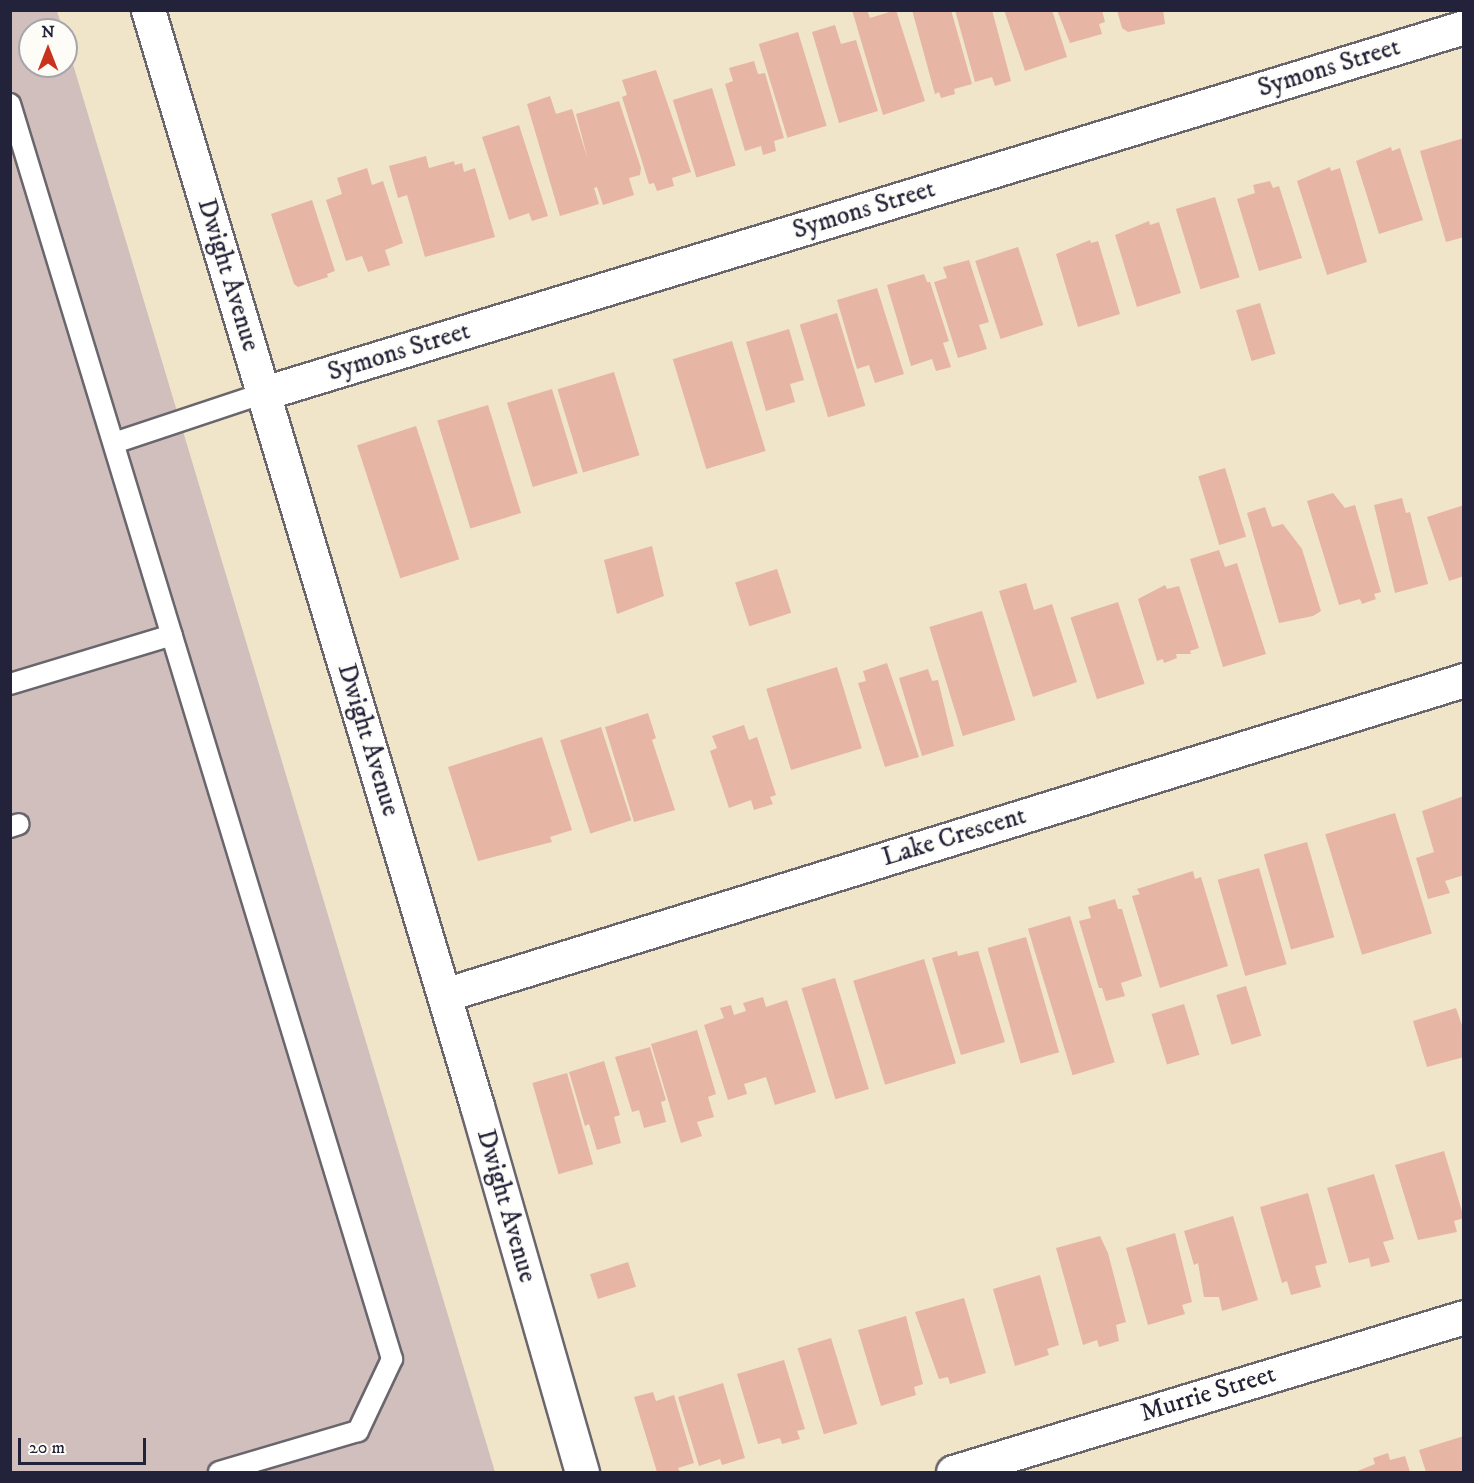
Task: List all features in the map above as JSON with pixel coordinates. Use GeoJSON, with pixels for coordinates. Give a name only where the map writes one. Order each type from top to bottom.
{"type":"FeatureCollection","features":[{"type":"Feature","properties":{"kind":"street","name":"Dwight Avenue"},"geometry":{"type":"LineString","coordinates":[[148,10],[444,995],[582,1473]]}},
{"type":"Feature","properties":{"kind":"street","name":"Symons Street"},"geometry":{"type":"LineString","coordinates":[[264,393],[1464,27]]}},
{"type":"Feature","properties":{"kind":"street","name":"Lake Crescent"},"geometry":{"type":"LineString","coordinates":[[444,995],[1464,680]]}},
{"type":"Feature","properties":{"kind":"street","name":"Murrie Street"},"geometry":{"type":"LineString","coordinates":[[953,1473],[1464,1317]]}},
{"type":"Feature","properties":{"kind":"lane"},"geometry":{"type":"LineString","coordinates":[[10,104],[392,1359],[358,1431],[219,1473]]}},
{"type":"Feature","properties":{"kind":"lane"},"geometry":{"type":"LineString","coordinates":[[114,443],[264,393]]}},
{"type":"Feature","properties":{"kind":"lane"},"geometry":{"type":"LineString","coordinates":[[10,684],[172,635]]}},
{"type":"Feature","properties":{"kind":"shaded area"},"geometry":{"type":"Polygon","coordinates":[[[10,11],[57,11],[59,18],[18,18],[18,78],[77,78],[495,1472],[11,1472],[10,11]]]}},
{"type":"Feature","properties":{"kind":"building"},"geometry":{"type":"Polygon","coordinates":[[[852,10],[867,10],[870,18],[896,10],[925,101],[883,115],[852,10]]]}},
{"type":"Feature","properties":{"kind":"building"},"geometry":{"type":"Polygon","coordinates":[[[912,10],[951,10],[972,84],[954,89],[955,94],[941,98],[939,92],[935,94],[912,10]]]}},
{"type":"Feature","properties":{"kind":"building"},"geometry":{"type":"Polygon","coordinates":[[[955,10],[992,10],[1011,81],[995,86],[992,77],[975,82],[955,10]]]}},
{"type":"Feature","properties":{"kind":"building"},"geometry":{"type":"Polygon","coordinates":[[[1004,10],[1052,10],[1067,57],[1025,71],[1004,10]]]}},
{"type":"Feature","properties":{"kind":"building"},"geometry":{"type":"Polygon","coordinates":[[[1057,10],[1102,10],[1105,22],[1099,24],[1102,34],[1070,43],[1057,10]]]}},
{"type":"Feature","properties":{"kind":"building"},"geometry":{"type":"Polygon","coordinates":[[[1117,10],[1163,10],[1165,24],[1128,32],[1122,28],[1117,10]]]}},
{"type":"Feature","properties":{"kind":"building"},"geometry":{"type":"Polygon","coordinates":[[[835,25],[841,44],[856,40],[878,111],[839,123],[812,32],[835,25]]]}},
{"type":"Feature","properties":{"kind":"building"},"geometry":{"type":"Polygon","coordinates":[[[798,32],[827,126],[787,138],[759,44],[798,32]]]}},
{"type":"Feature","properties":{"kind":"building"},"geometry":{"type":"Polygon","coordinates":[[[754,61],[758,74],[765,73],[784,138],[774,141],[776,151],[763,155],[761,146],[745,151],[725,84],[733,81],[729,68],[754,61]]]}},
{"type":"Feature","properties":{"kind":"building"},"geometry":{"type":"Polygon","coordinates":[[[656,70],[691,172],[672,178],[674,186],[657,191],[654,183],[649,184],[622,97],[627,95],[622,80],[656,70]]]}},
{"type":"Feature","properties":{"kind":"building"},"geometry":{"type":"Polygon","coordinates":[[[712,88],[736,165],[696,177],[673,100],[712,88]]]}},
{"type":"Feature","properties":{"kind":"building"},"geometry":{"type":"Polygon","coordinates":[[[550,96],[556,114],[572,109],[588,160],[576,114],[619,101],[641,168],[640,175],[629,178],[634,195],[603,205],[597,187],[594,188],[599,204],[560,216],[527,104],[550,96]]]}},
{"type":"Feature","properties":{"kind":"building"},"geometry":{"type":"Polygon","coordinates":[[[519,125],[548,216],[532,221],[529,213],[509,220],[482,137],[519,125]]]}},
{"type":"Feature","properties":{"kind":"building"},"geometry":{"type":"Polygon","coordinates":[[[1464,138],[1464,237],[1446,242],[1420,151],[1464,138]]]}},
{"type":"Feature","properties":{"kind":"building"},"geometry":{"type":"Polygon","coordinates":[[[1391,147],[1392,151],[1400,148],[1423,220],[1379,234],[1356,161],[1391,147]]]}},
{"type":"Feature","properties":{"kind":"building"},"geometry":{"type":"Polygon","coordinates":[[[426,156],[429,168],[454,161],[455,165],[462,163],[464,172],[475,168],[495,237],[425,257],[407,195],[398,198],[389,166],[426,156]]]}},
{"type":"Feature","properties":{"kind":"building"},"geometry":{"type":"Polygon","coordinates":[[[1330,167],[1331,171],[1340,168],[1367,262],[1327,275],[1297,181],[1330,167]]]}},
{"type":"Feature","properties":{"kind":"building"},"geometry":{"type":"Polygon","coordinates":[[[367,168],[372,185],[383,181],[403,243],[385,250],[390,265],[368,272],[362,256],[346,261],[326,200],[342,194],[337,178],[367,168]]]}},
{"type":"Feature","properties":{"kind":"building"},"geometry":{"type":"Polygon","coordinates":[[[1270,181],[1273,188],[1279,186],[1302,258],[1259,271],[1237,199],[1255,193],[1253,185],[1270,181]]]}},
{"type":"Feature","properties":{"kind":"building"},"geometry":{"type":"Polygon","coordinates":[[[1215,197],[1240,277],[1200,289],[1176,209],[1215,197]]]}},
{"type":"Feature","properties":{"kind":"building"},"geometry":{"type":"Polygon","coordinates":[[[312,200],[335,271],[327,274],[328,277],[298,287],[294,284],[271,214],[312,200]]]}},
{"type":"Feature","properties":{"kind":"building"},"geometry":{"type":"Polygon","coordinates":[[[1149,221],[1150,225],[1159,222],[1181,293],[1137,307],[1115,235],[1149,221]]]}},
{"type":"Feature","properties":{"kind":"building"},"geometry":{"type":"Polygon","coordinates":[[[1090,240],[1091,243],[1098,241],[1120,314],[1078,327],[1056,254],[1090,240]]]}},
{"type":"Feature","properties":{"kind":"building"},"geometry":{"type":"Polygon","coordinates":[[[1018,247],[1043,325],[1001,339],[975,261],[1018,247]]]}},
{"type":"Feature","properties":{"kind":"building"},"geometry":{"type":"Polygon","coordinates":[[[969,260],[989,322],[979,325],[987,349],[958,358],[934,282],[947,278],[943,267],[969,260]]]}},
{"type":"Feature","properties":{"kind":"building"},"geometry":{"type":"Polygon","coordinates":[[[924,274],[927,282],[930,282],[949,341],[943,343],[951,367],[936,371],[932,359],[911,366],[887,285],[924,274]]]}},
{"type":"Feature","properties":{"kind":"building"},"geometry":{"type":"Polygon","coordinates":[[[877,288],[904,374],[875,383],[869,365],[857,369],[837,300],[877,288]]]}},
{"type":"Feature","properties":{"kind":"building"},"geometry":{"type":"Polygon","coordinates":[[[1260,303],[1275,354],[1252,361],[1236,310],[1260,303]]]}},
{"type":"Feature","properties":{"kind":"building"},"geometry":{"type":"Polygon","coordinates":[[[837,313],[865,406],[828,417],[800,324],[837,313]]]}},
{"type":"Feature","properties":{"kind":"building"},"geometry":{"type":"Polygon","coordinates":[[[789,329],[804,380],[790,384],[795,402],[766,411],[746,342],[789,329]]]}},
{"type":"Feature","properties":{"kind":"building"},"geometry":{"type":"Polygon","coordinates":[[[732,341],[766,451],[706,469],[673,359],[732,341]]]}},
{"type":"Feature","properties":{"kind":"building"},"geometry":{"type":"Polygon","coordinates":[[[614,372],[639,455],[583,472],[558,389],[614,372]]]}},
{"type":"Feature","properties":{"kind":"building"},"geometry":{"type":"Polygon","coordinates":[[[552,389],[578,473],[533,487],[507,403],[552,389]]]}},
{"type":"Feature","properties":{"kind":"building"},"geometry":{"type":"Polygon","coordinates":[[[488,405],[521,513],[470,529],[437,420],[488,405]]]}},
{"type":"Feature","properties":{"kind":"building"},"geometry":{"type":"Polygon","coordinates":[[[416,426],[459,559],[400,578],[357,445],[416,426]]]}},
{"type":"Feature","properties":{"kind":"building"},"geometry":{"type":"Polygon","coordinates":[[[1225,468],[1246,537],[1219,545],[1198,476],[1225,468]]]}},
{"type":"Feature","properties":{"kind":"building"},"geometry":{"type":"Polygon","coordinates":[[[1333,493],[1345,508],[1355,505],[1381,592],[1374,594],[1376,599],[1362,604],[1360,599],[1339,605],[1307,501],[1333,493]]]}},
{"type":"Feature","properties":{"kind":"building"},"geometry":{"type":"Polygon","coordinates":[[[1402,498],[1406,513],[1410,512],[1428,584],[1395,593],[1374,505],[1402,498]]]}},
{"type":"Feature","properties":{"kind":"building"},"geometry":{"type":"Polygon","coordinates":[[[1464,505],[1464,576],[1449,581],[1427,517],[1464,505]]]}},
{"type":"Feature","properties":{"kind":"building"},"geometry":{"type":"Polygon","coordinates":[[[1265,507],[1272,527],[1283,524],[1302,549],[1321,611],[1313,616],[1279,623],[1247,513],[1265,507]]]}},
{"type":"Feature","properties":{"kind":"building"},"geometry":{"type":"Polygon","coordinates":[[[652,546],[664,596],[617,614],[604,560],[652,546]]]}},
{"type":"Feature","properties":{"kind":"building"},"geometry":{"type":"Polygon","coordinates":[[[1219,550],[1225,567],[1237,563],[1266,654],[1223,667],[1190,559],[1219,550]]]}},
{"type":"Feature","properties":{"kind":"building"},"geometry":{"type":"Polygon","coordinates":[[[777,569],[791,613],[749,626],[735,583],[777,569]]]}},
{"type":"Feature","properties":{"kind":"building"},"geometry":{"type":"Polygon","coordinates":[[[1026,583],[1034,610],[1052,604],[1077,682],[1033,697],[999,591],[1026,583]]]}},
{"type":"Feature","properties":{"kind":"building"},"geometry":{"type":"Polygon","coordinates":[[[1165,585],[1167,589],[1179,586],[1199,648],[1190,651],[1191,654],[1176,654],[1177,658],[1164,663],[1163,659],[1157,661],[1138,599],[1165,585]]]}},
{"type":"Feature","properties":{"kind":"building"},"geometry":{"type":"Polygon","coordinates":[[[1118,602],[1145,684],[1097,699],[1070,617],[1118,602]]]}},
{"type":"Feature","properties":{"kind":"building"},"geometry":{"type":"Polygon","coordinates":[[[982,611],[1015,720],[963,736],[929,627],[982,611]]]}},
{"type":"Feature","properties":{"kind":"building"},"geometry":{"type":"Polygon","coordinates":[[[887,663],[919,757],[885,767],[858,683],[866,681],[863,671],[887,663]]]}},
{"type":"Feature","properties":{"kind":"building"},"geometry":{"type":"Polygon","coordinates":[[[837,667],[862,748],[791,770],[766,689],[837,667]]]}},
{"type":"Feature","properties":{"kind":"building"},"geometry":{"type":"Polygon","coordinates":[[[928,669],[932,681],[938,680],[954,746],[922,756],[899,678],[928,669]]]}},
{"type":"Feature","properties":{"kind":"building"},"geometry":{"type":"Polygon","coordinates":[[[648,713],[656,738],[652,740],[675,810],[634,822],[605,727],[648,713]]]}},
{"type":"Feature","properties":{"kind":"building"},"geometry":{"type":"Polygon","coordinates":[[[744,725],[749,740],[757,737],[776,795],[770,797],[773,804],[754,810],[751,800],[729,808],[710,751],[717,748],[712,736],[744,725]]]}},
{"type":"Feature","properties":{"kind":"building"},"geometry":{"type":"Polygon","coordinates":[[[601,727],[631,820],[590,833],[560,740],[601,727]]]}},
{"type":"Feature","properties":{"kind":"building"},"geometry":{"type":"Polygon","coordinates":[[[542,737],[572,830],[550,837],[552,842],[478,861],[448,767],[542,737]]]}},
{"type":"Feature","properties":{"kind":"building"},"geometry":{"type":"Polygon","coordinates":[[[1464,796],[1464,875],[1445,881],[1450,893],[1428,899],[1416,858],[1434,852],[1422,811],[1464,796]]]}},
{"type":"Feature","properties":{"kind":"building"},"geometry":{"type":"Polygon","coordinates":[[[1395,813],[1432,933],[1362,955],[1325,834],[1395,813]]]}},
{"type":"Feature","properties":{"kind":"building"},"geometry":{"type":"Polygon","coordinates":[[[1307,842],[1334,937],[1291,950],[1264,854],[1307,842]]]}},
{"type":"Feature","properties":{"kind":"building"},"geometry":{"type":"Polygon","coordinates":[[[1259,868],[1287,964],[1245,976],[1218,880],[1259,868]]]}},
{"type":"Feature","properties":{"kind":"building"},"geometry":{"type":"Polygon","coordinates":[[[1193,871],[1195,879],[1201,877],[1228,966],[1160,988],[1132,896],[1140,894],[1137,889],[1193,871]]]}},
{"type":"Feature","properties":{"kind":"building"},"geometry":{"type":"Polygon","coordinates":[[[1115,899],[1118,909],[1122,909],[1142,976],[1121,983],[1125,996],[1106,1001],[1102,988],[1099,988],[1079,921],[1091,918],[1088,907],[1115,899]]]}},
{"type":"Feature","properties":{"kind":"building"},"geometry":{"type":"Polygon","coordinates":[[[1070,916],[1115,1062],[1073,1075],[1028,929],[1070,916]]]}},
{"type":"Feature","properties":{"kind":"building"},"geometry":{"type":"Polygon","coordinates":[[[1026,937],[1059,1052],[1021,1063],[988,948],[1026,937]]]}},
{"type":"Feature","properties":{"kind":"building"},"geometry":{"type":"Polygon","coordinates":[[[957,951],[958,956],[978,951],[1005,1042],[961,1055],[932,958],[957,951]]]}},
{"type":"Feature","properties":{"kind":"building"},"geometry":{"type":"Polygon","coordinates":[[[924,959],[956,1063],[885,1085],[853,981],[924,959]]]}},
{"type":"Feature","properties":{"kind":"building"},"geometry":{"type":"Polygon","coordinates":[[[835,978],[869,1089],[835,1099],[802,988],[835,978]]]}},
{"type":"Feature","properties":{"kind":"building"},"geometry":{"type":"Polygon","coordinates":[[[1246,986],[1261,1036],[1232,1045],[1216,995],[1246,986]]]}},
{"type":"Feature","properties":{"kind":"building"},"geometry":{"type":"Polygon","coordinates":[[[763,997],[766,1007],[787,1000],[816,1092],[775,1105],[766,1077],[744,1084],[747,1094],[728,1100],[704,1025],[724,1018],[720,1008],[731,1005],[734,1015],[746,1011],[743,1003],[763,997]]]}},
{"type":"Feature","properties":{"kind":"building"},"geometry":{"type":"Polygon","coordinates":[[[1184,1004],[1199,1055],[1167,1065],[1151,1014],[1184,1004]]]}},
{"type":"Feature","properties":{"kind":"building"},"geometry":{"type":"Polygon","coordinates":[[[1456,1008],[1464,1031],[1464,1057],[1427,1067],[1413,1021],[1456,1008]]]}},
{"type":"Feature","properties":{"kind":"building"},"geometry":{"type":"Polygon","coordinates":[[[697,1030],[716,1094],[708,1097],[714,1117],[697,1122],[702,1136],[681,1143],[651,1044],[697,1030]]]}},
{"type":"Feature","properties":{"kind":"building"},"geometry":{"type":"Polygon","coordinates":[[[650,1047],[666,1100],[661,1102],[666,1122],[644,1128],[639,1110],[632,1112],[615,1057],[650,1047]]]}},
{"type":"Feature","properties":{"kind":"building"},"geometry":{"type":"Polygon","coordinates":[[[604,1061],[620,1115],[614,1117],[621,1143],[597,1150],[589,1124],[585,1126],[569,1072],[604,1061]]]}},
{"type":"Feature","properties":{"kind":"building"},"geometry":{"type":"Polygon","coordinates":[[[567,1073],[593,1164],[559,1174],[532,1083],[567,1073]]]}},
{"type":"Feature","properties":{"kind":"building"},"geometry":{"type":"Polygon","coordinates":[[[1444,1151],[1464,1218],[1454,1221],[1457,1232],[1418,1240],[1395,1165],[1444,1151]]]}},
{"type":"Feature","properties":{"kind":"building"},"geometry":{"type":"Polygon","coordinates":[[[1374,1174],[1394,1239],[1383,1242],[1390,1262],[1371,1267],[1369,1258],[1349,1263],[1327,1188],[1374,1174]]]}},
{"type":"Feature","properties":{"kind":"building"},"geometry":{"type":"Polygon","coordinates":[[[1308,1193],[1327,1263],[1315,1266],[1321,1287],[1291,1295],[1287,1281],[1282,1283],[1260,1207],[1308,1193]]]}},
{"type":"Feature","properties":{"kind":"building"},"geometry":{"type":"Polygon","coordinates":[[[1233,1216],[1258,1300],[1222,1311],[1219,1297],[1204,1297],[1198,1263],[1194,1265],[1184,1231],[1233,1216]]]}},
{"type":"Feature","properties":{"kind":"building"},"geometry":{"type":"Polygon","coordinates":[[[1175,1233],[1192,1302],[1182,1305],[1185,1314],[1148,1325],[1126,1248],[1175,1233]]]}},
{"type":"Feature","properties":{"kind":"building"},"geometry":{"type":"Polygon","coordinates":[[[1100,1236],[1108,1253],[1126,1322],[1116,1325],[1119,1341],[1099,1347],[1097,1340],[1083,1345],[1056,1248],[1100,1236]]]}},
{"type":"Feature","properties":{"kind":"building"},"geometry":{"type":"Polygon","coordinates":[[[628,1262],[636,1287],[598,1299],[590,1274],[628,1262]]]}},
{"type":"Feature","properties":{"kind":"building"},"geometry":{"type":"Polygon","coordinates":[[[1040,1275],[1059,1345],[1047,1349],[1049,1355],[1015,1366],[993,1289],[1040,1275]]]}},
{"type":"Feature","properties":{"kind":"building"},"geometry":{"type":"Polygon","coordinates":[[[964,1298],[986,1373],[950,1384],[948,1377],[939,1379],[915,1312],[964,1298]]]}},
{"type":"Feature","properties":{"kind":"building"},"geometry":{"type":"Polygon","coordinates":[[[906,1316],[923,1384],[914,1387],[916,1395],[881,1406],[858,1330],[906,1316]]]}},
{"type":"Feature","properties":{"kind":"building"},"geometry":{"type":"Polygon","coordinates":[[[831,1338],[857,1424],[824,1434],[798,1348],[831,1338]]]}},
{"type":"Feature","properties":{"kind":"building"},"geometry":{"type":"Polygon","coordinates":[[[784,1360],[805,1429],[797,1431],[800,1439],[782,1444],[780,1438],[758,1444],[737,1374],[784,1360]]]}},
{"type":"Feature","properties":{"kind":"building"},"geometry":{"type":"Polygon","coordinates":[[[723,1383],[745,1458],[722,1465],[720,1459],[699,1466],[678,1397],[723,1383]]]}},
{"type":"Feature","properties":{"kind":"building"},"geometry":{"type":"Polygon","coordinates":[[[653,1392],[656,1401],[674,1395],[694,1463],[678,1468],[680,1472],[657,1472],[634,1397],[653,1392]]]}},
{"type":"Feature","properties":{"kind":"building"},"geometry":{"type":"Polygon","coordinates":[[[1464,1436],[1464,1472],[1426,1472],[1419,1450],[1464,1436]]]}},
{"type":"Feature","properties":{"kind":"building"},"geometry":{"type":"Polygon","coordinates":[[[1388,1453],[1390,1460],[1405,1456],[1410,1472],[1355,1472],[1375,1464],[1373,1458],[1388,1453]]]}}]}
